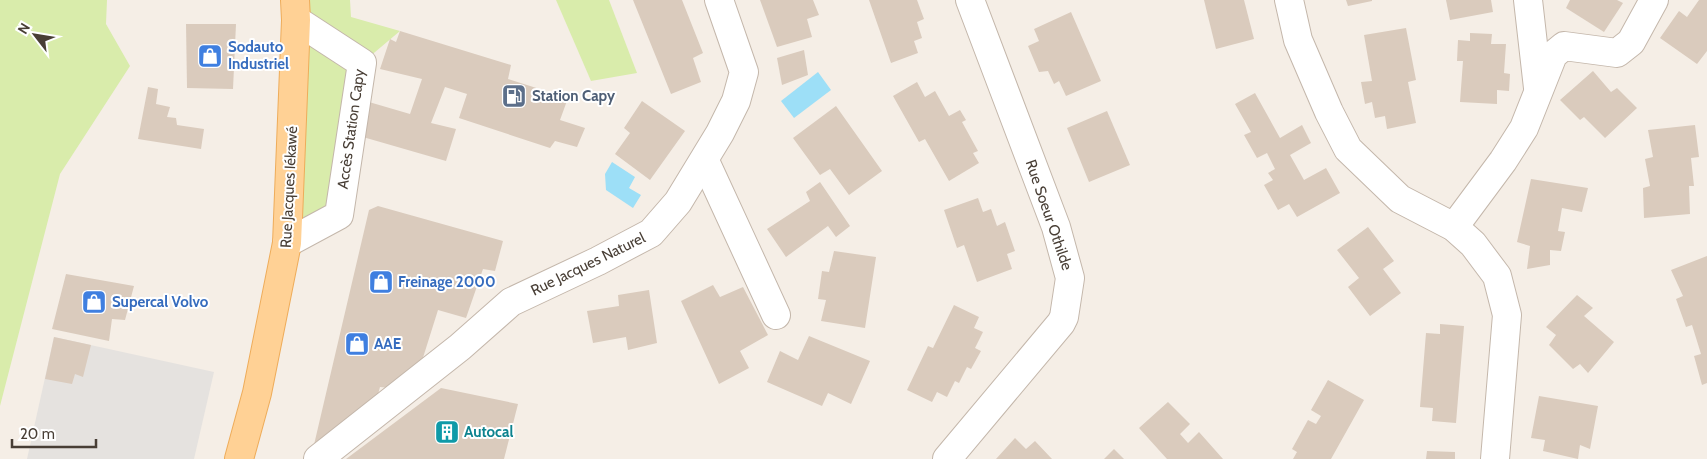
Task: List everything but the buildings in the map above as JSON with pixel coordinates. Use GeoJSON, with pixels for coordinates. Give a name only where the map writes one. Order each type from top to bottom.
{"type":"FeatureCollection","features":[{"type":"Feature","properties":{"kind":"main road","name":"Rue Jacques Iékawé"},"geometry":{"type":"LineString","coordinates":[[239,459],[256,393],[288,243],[295,10]]}},
{"type":"Feature","properties":{"kind":"street","name":"Rue Jacques Naturel"},"geometry":{"type":"LineString","coordinates":[[318,459],[460,347],[511,302],[651,234],[678,202],[704,161],[736,101],[744,72],[719,0]]}},
{"type":"Feature","properties":{"kind":"street","name":"Rue Soeur Othilde"},"geometry":{"type":"LineString","coordinates":[[947,459],[1061,323],[1064,317],[1070,278],[1056,227],[970,0]]}},
{"type":"Feature","properties":{"kind":"street"},"geometry":{"type":"LineString","coordinates":[[1289,0],[1298,40],[1329,112],[1348,149],[1400,199],[1454,227],[1473,244],[1497,276],[1507,315],[1495,459]]}},
{"type":"Feature","properties":{"kind":"street"},"geometry":{"type":"LineString","coordinates":[[1528,0],[1538,94]]}},
{"type":"Feature","properties":{"kind":"street"},"geometry":{"type":"LineString","coordinates":[[1454,227],[1503,161],[1524,128],[1553,55],[1564,46],[1617,53],[1631,42],[1654,0]]}},
{"type":"Feature","properties":{"kind":"street","name":"Accès Station Capy"},"geometry":{"type":"LineString","coordinates":[[288,243],[339,214],[362,63],[295,10]]}},
{"type":"Feature","properties":{"kind":"street"},"geometry":{"type":"LineString","coordinates":[[704,161],[776,315]]}},
{"type":"Feature","properties":{"kind":"green space"},"geometry":{"type":"Polygon","coordinates":[[[0,0],[107,0],[106,24],[130,66],[60,174],[0,406],[0,0]]]}},
{"type":"Feature","properties":{"kind":"green space"},"geometry":{"type":"Polygon","coordinates":[[[295,0],[350,0],[351,17],[400,31],[362,63],[339,215],[287,243],[295,0]]]}},
{"type":"Feature","properties":{"kind":"green space"},"geometry":{"type":"Polygon","coordinates":[[[556,0],[609,0],[637,73],[591,81],[556,0]]]}},
{"type":"Feature","properties":{"kind":"shaded area"},"geometry":{"type":"Polygon","coordinates":[[[54,337],[214,372],[194,459],[27,459],[54,337]]]}},
{"type":"Feature","properties":{"kind":"water"},"geometry":{"type":"Polygon","coordinates":[[[818,72],[831,90],[794,118],[781,101],[818,72]]]}},
{"type":"Feature","properties":{"kind":"water"},"geometry":{"type":"Polygon","coordinates":[[[612,162],[635,177],[629,188],[641,195],[633,208],[606,190],[605,174],[612,162]]]}},
{"type":"Feature","properties":{"kind":"place","name":"Sodauto Industriel"},"geometry":{"type":"Point","coordinates":[210,56]}},
{"type":"Feature","properties":{"kind":"place","name":"Station Capy"},"geometry":{"type":"Point","coordinates":[514,96]}},
{"type":"Feature","properties":{"kind":"place","name":"Freinage 2000"},"geometry":{"type":"Point","coordinates":[381,282]}},
{"type":"Feature","properties":{"kind":"place","name":"Supercal Volvo"},"geometry":{"type":"Point","coordinates":[94,302]}},
{"type":"Feature","properties":{"kind":"place","name":"AAE"},"geometry":{"type":"Point","coordinates":[357,344]}},
{"type":"Feature","properties":{"kind":"place","name":"Autocal"},"geometry":{"type":"Point","coordinates":[447,432]}}]}
